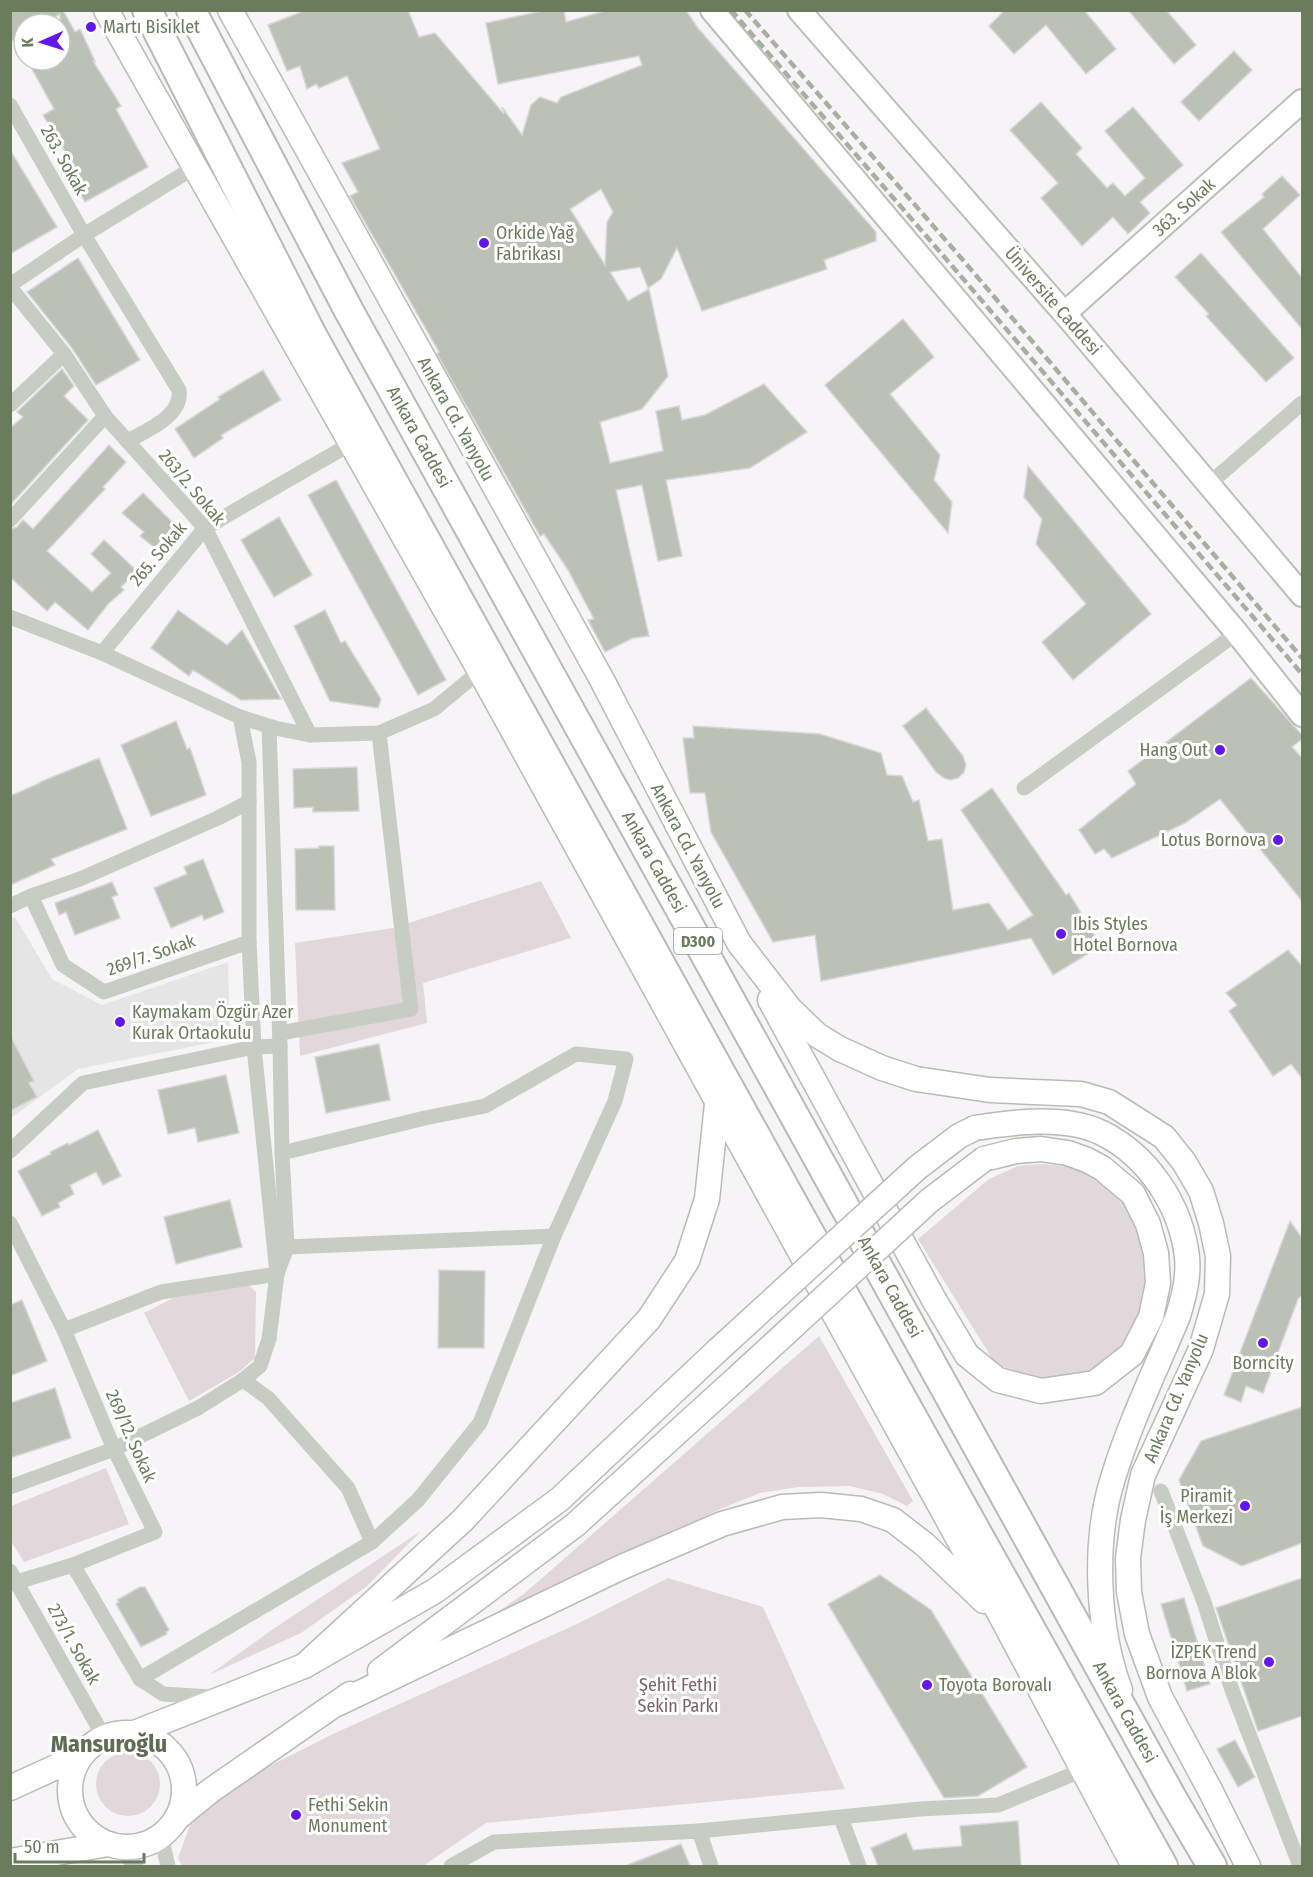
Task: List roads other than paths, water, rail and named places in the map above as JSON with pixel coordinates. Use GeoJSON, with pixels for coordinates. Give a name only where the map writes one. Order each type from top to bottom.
{"type":"FeatureCollection","features":[{"type":"Feature","properties":{"kind":"highway","name":"D300"},"geometry":{"type":"LineString","coordinates":[[147,10],[312,335],[1163,1866]]}},
{"type":"Feature","properties":{"kind":"highway","name":"Ankara Caddesi"},"geometry":{"type":"LineString","coordinates":[[191,10],[349,311],[1172,1798],[1212,1866]]}},
{"type":"Feature","properties":{"kind":"main road"},"geometry":{"type":"LineString","coordinates":[[106,10],[480,671],[1002,1618],[1134,1866]]}},
{"type":"Feature","properties":{"kind":"main road","name":"Ankara Cd. Yanyolu"},"geometry":{"type":"LineString","coordinates":[[230,10],[601,678],[739,943],[790,1009],[817,1035],[840,1049],[882,1068],[916,1078],[990,1090],[1081,1094],[1109,1102],[1164,1137],[1184,1162],[1201,1191],[1218,1256],[1217,1294],[1201,1349],[1143,1475],[1128,1558],[1129,1592],[1137,1634],[1160,1697],[1248,1866]]}},
{"type":"Feature","properties":{"kind":"main road"},"geometry":{"type":"LineString","coordinates":[[712,10],[1237,633],[1302,715]]}},
{"type":"Feature","properties":{"kind":"main road","name":"Üniversite Caddesi"},"geometry":{"type":"LineString","coordinates":[[799,10],[1068,317],[1302,595]]}},
{"type":"Feature","properties":{"kind":"main road","name":"363. Sokak"},"geometry":{"type":"LineString","coordinates":[[1068,317],[1302,101]]}},
{"type":"Feature","properties":{"kind":"main road"},"geometry":{"type":"LineString","coordinates":[[1068,317],[1302,114]]}},
{"type":"Feature","properties":{"kind":"main road"},"geometry":{"type":"LineString","coordinates":[[177,1818],[183,1804],[185,1788],[182,1772],[176,1758],[152,1737],[137,1732],[120,1732],[104,1737],[80,1756],[73,1771],[70,1787],[71,1803],[87,1831],[101,1842],[131,1847],[146,1844],[161,1837],[177,1818],[210,1791],[339,1703],[575,1525],[737,1378],[929,1201],[984,1160],[1016,1151],[1041,1149],[1068,1153],[1102,1168],[1133,1194],[1149,1224],[1156,1253],[1158,1283],[1151,1317],[1132,1354],[1095,1383],[1041,1391],[998,1380],[967,1355],[933,1298],[739,943]]}},
{"type":"Feature","properties":{"kind":"main road"},"geometry":{"type":"LineString","coordinates":[[304,1666],[462,1520],[649,1319],[687,1261],[707,1199],[717,1104]]}},
{"type":"Feature","properties":{"kind":"main road"},"geometry":{"type":"LineString","coordinates":[[137,1732],[304,1666],[435,1591],[560,1499],[718,1350],[917,1168],[959,1136],[975,1128],[1026,1121],[1067,1124],[1100,1132],[1131,1151],[1156,1178],[1172,1206],[1181,1230],[1187,1258],[1186,1288],[1178,1316],[1112,1479],[1103,1527],[1100,1573],[1103,1620],[1119,1688],[1172,1798]]}},
{"type":"Feature","properties":{"kind":"main road"},"geometry":{"type":"LineString","coordinates":[[339,1703],[622,1567],[722,1524],[782,1507],[821,1505],[861,1509],[893,1520],[924,1544],[1002,1618]]}},
{"type":"Feature","properties":{"kind":"main road"},"geometry":{"type":"LineString","coordinates":[[10,1788],[80,1756]]}},
{"type":"Feature","properties":{"kind":"main road"},"geometry":{"type":"LineString","coordinates":[[10,1862],[112,1845]]}},
{"type":"Feature","properties":{"kind":"street","name":"263. Sokak"},"geometry":{"type":"LineString","coordinates":[[10,105],[84,235],[179,390],[179,402],[172,413],[128,441]]}},
{"type":"Feature","properties":{"kind":"street"},"geometry":{"type":"LineString","coordinates":[[10,286],[84,235],[195,167]]}},
{"type":"Feature","properties":{"kind":"street","name":"263/2. Sokak"},"geometry":{"type":"LineString","coordinates":[[10,286],[64,354],[105,416],[205,528],[310,735]]}},
{"type":"Feature","properties":{"kind":"street"},"geometry":{"type":"LineString","coordinates":[[10,405],[64,354]]}},
{"type":"Feature","properties":{"kind":"street"},"geometry":{"type":"LineString","coordinates":[[1209,484],[1302,403]]}},
{"type":"Feature","properties":{"kind":"street"},"geometry":{"type":"LineString","coordinates":[[10,520],[105,416]]}},
{"type":"Feature","properties":{"kind":"street","name":"265. Sokak"},"geometry":{"type":"LineString","coordinates":[[102,653],[205,528],[352,443]]}},
{"type":"Feature","properties":{"kind":"street"},"geometry":{"type":"LineString","coordinates":[[10,617],[102,653],[240,717],[269,727],[310,735],[379,733],[434,710],[480,671]]}},
{"type":"Feature","properties":{"kind":"street"},"geometry":{"type":"LineString","coordinates":[[1024,788],[1237,633]]}},
{"type":"Feature","properties":{"kind":"street"},"geometry":{"type":"LineString","coordinates":[[10,1487],[114,1449],[198,1408],[243,1380],[260,1366],[269,1339],[277,1274],[254,1047],[249,942],[249,762],[240,717]]}},
{"type":"Feature","properties":{"kind":"street"},"geometry":{"type":"LineString","coordinates":[[269,727],[287,1247],[277,1274]]}},
{"type":"Feature","properties":{"kind":"street"},"geometry":{"type":"LineString","coordinates":[[10,1151],[83,1083],[254,1047],[411,1009],[379,733]]}},
{"type":"Feature","properties":{"kind":"street"},"geometry":{"type":"LineString","coordinates":[[10,906],[80,879],[249,802]]}},
{"type":"Feature","properties":{"kind":"street","name":"269/7. Sokak"},"geometry":{"type":"LineString","coordinates":[[31,896],[63,965],[104,992],[249,942]]}},
{"type":"Feature","properties":{"kind":"street"},"geometry":{"type":"LineString","coordinates":[[140,1679],[372,1542],[418,1500],[480,1423],[554,1236],[615,1101],[626,1059],[576,1053],[485,1106],[425,1118],[282,1153]]}},
{"type":"Feature","properties":{"kind":"street","name":"269/12. Sokak"},"geometry":{"type":"LineString","coordinates":[[10,1223],[64,1330],[114,1449],[154,1532],[73,1564],[12,1579]]}},
{"type":"Feature","properties":{"kind":"street"},"geometry":{"type":"LineString","coordinates":[[287,1247],[554,1236]]}},
{"type":"Feature","properties":{"kind":"street"},"geometry":{"type":"LineString","coordinates":[[64,1330],[161,1292],[277,1274]]}},
{"type":"Feature","properties":{"kind":"street"},"geometry":{"type":"LineString","coordinates":[[243,1380],[268,1398],[348,1488],[372,1542]]}},
{"type":"Feature","properties":{"kind":"street"},"geometry":{"type":"LineString","coordinates":[[1161,1491],[1204,1602],[1232,1690],[1300,1866]]}},
{"type":"Feature","properties":{"kind":"street"},"geometry":{"type":"LineString","coordinates":[[73,1564],[140,1679],[163,1694],[224,1698]]}},
{"type":"Feature","properties":{"kind":"street","name":"273/1. Sokak"},"geometry":{"type":"LineString","coordinates":[[12,1579],[104,1737]]}},
{"type":"Feature","properties":{"kind":"street"},"geometry":{"type":"LineString","coordinates":[[451,1866],[494,1842],[699,1832],[920,1809],[998,1805],[1083,1770]]}},
{"type":"Feature","properties":{"kind":"street"},"geometry":{"type":"LineString","coordinates":[[841,1818],[859,1866]]}},
{"type":"Feature","properties":{"kind":"street"},"geometry":{"type":"LineString","coordinates":[[699,1832],[711,1866]]}},
{"type":"Feature","properties":{"kind":"street"},"geometry":{"type":"LineString","coordinates":[[161,1837],[168,1866]]}},
{"type":"Feature","properties":{"kind":"street"},"geometry":{"type":"LineString","coordinates":[[112,1845],[136,1866]]}},
{"type":"Feature","properties":{"kind":"railway"},"geometry":{"type":"LineString","coordinates":[[731,10],[1302,674]]}},
{"type":"Feature","properties":{"kind":"railway"},"geometry":{"type":"LineString","coordinates":[[745,10],[956,252],[1302,658]]}},
{"type":"Feature","properties":{"kind":"place","name":"Martı Bisiklet"},"geometry":{"type":"Point","coordinates":[91,27]}},
{"type":"Feature","properties":{"kind":"place","name":"Orkide Yağ Fabrikası"},"geometry":{"type":"Point","coordinates":[484,243]}},
{"type":"Feature","properties":{"kind":"place","name":"Hang Out"},"geometry":{"type":"Point","coordinates":[1220,750]}},
{"type":"Feature","properties":{"kind":"place","name":"Lotus Bornova"},"geometry":{"type":"Point","coordinates":[1278,840]}},
{"type":"Feature","properties":{"kind":"place","name":"Ibis Styles Hotel Bornova"},"geometry":{"type":"Point","coordinates":[1061,934]}},
{"type":"Feature","properties":{"kind":"place","name":"Kaymakam Özgür Azer Kurak Ortaokulu"},"geometry":{"type":"Point","coordinates":[120,1022]}},
{"type":"Feature","properties":{"kind":"place","name":"Borncity"},"geometry":{"type":"Point","coordinates":[1263,1343]}},
{"type":"Feature","properties":{"kind":"place","name":"Piramit İş Merkezi"},"geometry":{"type":"Point","coordinates":[1245,1506]}},
{"type":"Feature","properties":{"kind":"place","name":"İZPEK Trend Bornova A Blok"},"geometry":{"type":"Point","coordinates":[1269,1662]}},
{"type":"Feature","properties":{"kind":"place","name":"Toyota Borovalı"},"geometry":{"type":"Point","coordinates":[927,1685]}},
{"type":"Feature","properties":{"kind":"place","name":"Fethi Sekin Monument"},"geometry":{"type":"Point","coordinates":[296,1815]}},
{"type":"Feature","properties":{"kind":"district","name":"Mansuroğlu"},"geometry":{"type":"Point","coordinates":[109,1744]}},
{"type":"Feature","properties":{"kind":"park label","name":"Şehit Fethi Sekin Parkı"},"geometry":{"type":"Point","coordinates":[678,1695]}}]}
